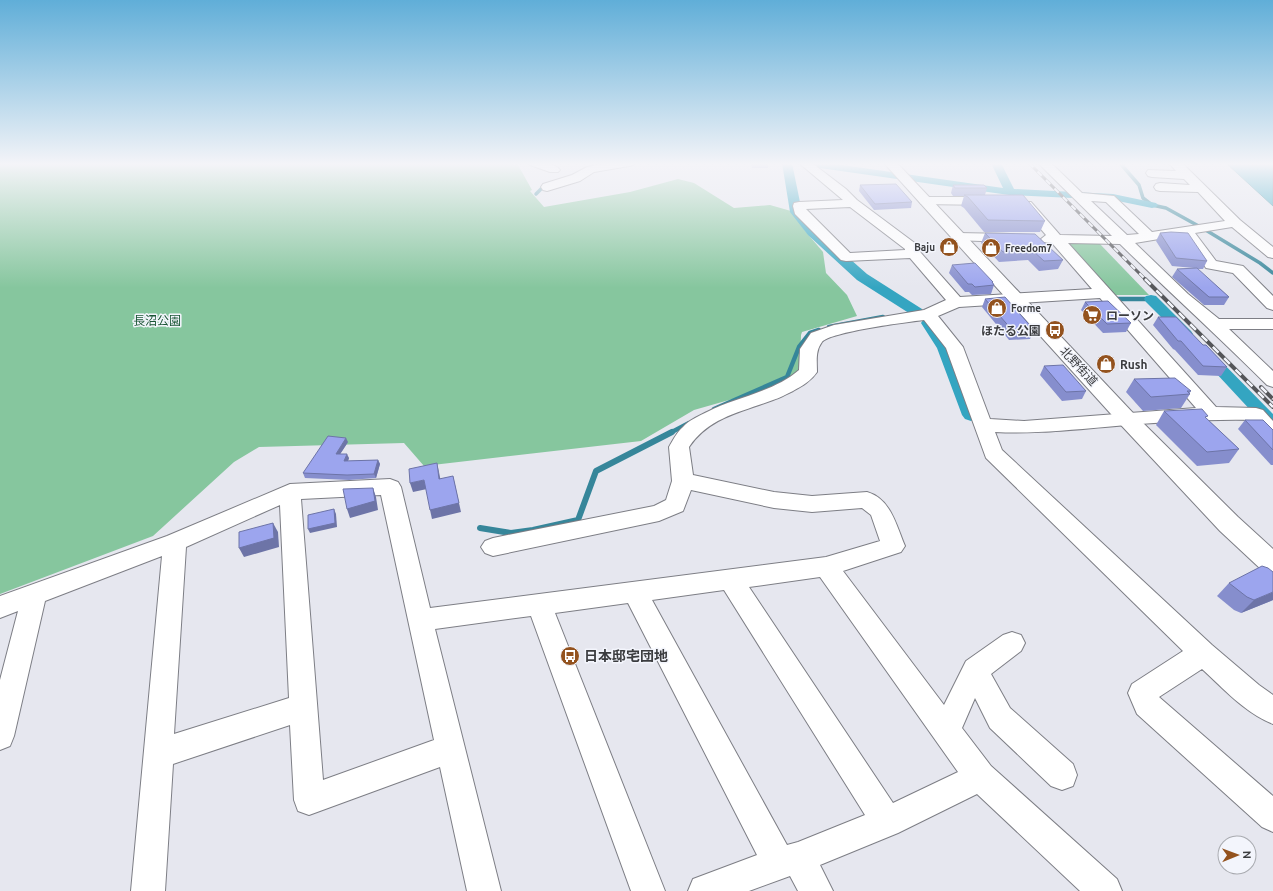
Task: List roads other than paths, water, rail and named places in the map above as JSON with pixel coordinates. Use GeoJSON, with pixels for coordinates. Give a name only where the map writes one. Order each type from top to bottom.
{"type":"FeatureCollection","features":[{"type":"Feature","properties":{"kind":"main road","name":"北野街道"},"geometry":{"type":"LineString","coordinates":[[928,205],[1127,419],[1229,524],[1273,565]]}},
{"type":"Feature","properties":{"kind":"street"},"geometry":{"type":"LineString","coordinates":[[825,205],[800,206],[800,211],[846,257],[914,254]]}},
{"type":"Feature","properties":{"kind":"street"},"geometry":{"type":"LineString","coordinates":[[855,205],[911,247],[914,254],[956,302]]}},
{"type":"Feature","properties":{"kind":"street"},"geometry":{"type":"LineString","coordinates":[[1025,205],[1211,413]]}},
{"type":"Feature","properties":{"kind":"street"},"geometry":{"type":"LineString","coordinates":[[1087,205],[1183,297],[1215,324],[1273,381]]}},
{"type":"Feature","properties":{"kind":"street"},"geometry":{"type":"LineString","coordinates":[[1116,205],[1150,236]]}},
{"type":"Feature","properties":{"kind":"street"},"geometry":{"type":"LineString","coordinates":[[1217,205],[1235,223],[1273,254]]}},
{"type":"Feature","properties":{"kind":"street"},"geometry":{"type":"LineString","coordinates":[[958,237],[1124,240],[1235,223]]}},
{"type":"Feature","properties":{"kind":"street"},"geometry":{"type":"LineString","coordinates":[[1186,230],[1211,265],[1238,269],[1273,305]]}},
{"type":"Feature","properties":{"kind":"street"},"geometry":{"type":"LineString","coordinates":[[493,547],[659,512],[675,506],[683,481],[679,446],[690,431],[706,420],[732,407],[768,396],[799,380],[808,372],[809,349],[817,337],[834,330],[928,314],[956,302],[1104,293]]}},
{"type":"Feature","properties":{"kind":"street"},"geometry":{"type":"LineString","coordinates":[[928,314],[954,347],[993,453],[1202,653],[1249,694],[1273,711]]}},
{"type":"Feature","properties":{"kind":"street"},"geometry":{"type":"LineString","coordinates":[[1215,324],[1273,324]]}},
{"type":"Feature","properties":{"kind":"street"},"geometry":{"type":"LineString","coordinates":[[983,425],[1024,427],[1211,413],[1256,414],[1273,433]]}},
{"type":"Feature","properties":{"kind":"street"},"geometry":{"type":"LineString","coordinates":[[420,620],[826,567],[892,546],[880,511],[867,500],[812,504],[752,496],[683,481]]}},
{"type":"Feature","properties":{"kind":"street"},"geometry":{"type":"LineString","coordinates":[[0,607],[175,542],[290,492],[390,487],[484,891]]}},
{"type":"Feature","properties":{"kind":"street"},"geometry":{"type":"LineString","coordinates":[[290,492],[309,800],[450,748]]}},
{"type":"Feature","properties":{"kind":"street"},"geometry":{"type":"LineString","coordinates":[[148,891],[175,542]]}},
{"type":"Feature","properties":{"kind":"street"},"geometry":{"type":"LineString","coordinates":[[826,567],[980,777],[1104,891]]}},
{"type":"Feature","properties":{"kind":"street"},"geometry":{"type":"LineString","coordinates":[[731,580],[886,822]]}},
{"type":"Feature","properties":{"kind":"street"},"geometry":{"type":"LineString","coordinates":[[635,592],[788,861],[816,891]]}},
{"type":"Feature","properties":{"kind":"street"},"geometry":{"type":"LineString","coordinates":[[0,736],[34,595]]}},
{"type":"Feature","properties":{"kind":"street"},"geometry":{"type":"LineString","coordinates":[[538,605],[648,891]]}},
{"type":"Feature","properties":{"kind":"street"},"geometry":{"type":"LineString","coordinates":[[946,730],[975,670],[1012,643]]}},
{"type":"Feature","properties":{"kind":"street"},"geometry":{"type":"LineString","coordinates":[[1202,653],[1142,693],[1147,705],[1273,816]]}},
{"type":"Feature","properties":{"kind":"street"},"geometry":{"type":"LineString","coordinates":[[975,670],[1000,718],[1062,775]]}},
{"type":"Feature","properties":{"kind":"street"},"geometry":{"type":"LineString","coordinates":[[158,754],[303,707]]}},
{"type":"Feature","properties":{"kind":"street"},"geometry":{"type":"LineString","coordinates":[[705,891],[788,861],[886,822],[980,777]]}},
{"type":"Feature","properties":{"kind":"waterway"},"geometry":{"type":"LineString","coordinates":[[795,205],[796,212],[812,232],[862,277],[917,312]]}},
{"type":"Feature","properties":{"kind":"waterway"},"geometry":{"type":"LineString","coordinates":[[1151,205],[1166,208],[1204,229],[1260,263],[1273,273]]}},
{"type":"Feature","properties":{"kind":"waterway"},"geometry":{"type":"LineString","coordinates":[[1112,297],[1115,299],[1151,299]]}},
{"type":"Feature","properties":{"kind":"waterway"},"geometry":{"type":"LineString","coordinates":[[1151,299],[1186,334]]}},
{"type":"Feature","properties":{"kind":"waterway"},"geometry":{"type":"LineString","coordinates":[[829,327],[883,317]]}},
{"type":"Feature","properties":{"kind":"waterway"},"geometry":{"type":"LineString","coordinates":[[928,323],[945,348],[971,415]]}},
{"type":"Feature","properties":{"kind":"waterway"},"geometry":{"type":"LineString","coordinates":[[714,409],[787,377],[799,347],[810,333],[819,330]]}},
{"type":"Feature","properties":{"kind":"waterway"},"geometry":{"type":"LineString","coordinates":[[1207,355],[1273,424]]}},
{"type":"Feature","properties":{"kind":"waterway"},"geometry":{"type":"LineString","coordinates":[[670,433],[689,423]]}},
{"type":"Feature","properties":{"kind":"waterway"},"geometry":{"type":"LineString","coordinates":[[480,528],[511,533],[533,530],[578,520],[596,471],[672,432]]}},
{"type":"Feature","properties":{"kind":"railway"},"geometry":{"type":"LineString","coordinates":[[1071,205],[1273,407]]}},
{"type":"Feature","properties":{"kind":"railway"},"geometry":{"type":"LineString","coordinates":[[1261,387],[1273,399]]}},
{"type":"Feature","properties":{"kind":"place","name":"Baju"},"geometry":{"type":"Point","coordinates":[949,247]}},
{"type":"Feature","properties":{"kind":"place","name":"Freedom7"},"geometry":{"type":"Point","coordinates":[991,248]}},
{"type":"Feature","properties":{"kind":"place","name":"Forme"},"geometry":{"type":"Point","coordinates":[997,308]}},
{"type":"Feature","properties":{"kind":"place","name":"ローソン"},"geometry":{"type":"Point","coordinates":[1092,315]}},
{"type":"Feature","properties":{"kind":"place","name":"ほたる公園"},"geometry":{"type":"Point","coordinates":[1055,330]}},
{"type":"Feature","properties":{"kind":"place","name":"Rush"},"geometry":{"type":"Point","coordinates":[1106,364]}},
{"type":"Feature","properties":{"kind":"place","name":"日本邸宅団地"},"geometry":{"type":"Point","coordinates":[570,656]}},
{"type":"Feature","properties":{"kind":"park label","name":"長沼公園"},"geometry":{"type":"Point","coordinates":[157,320]}}]}
